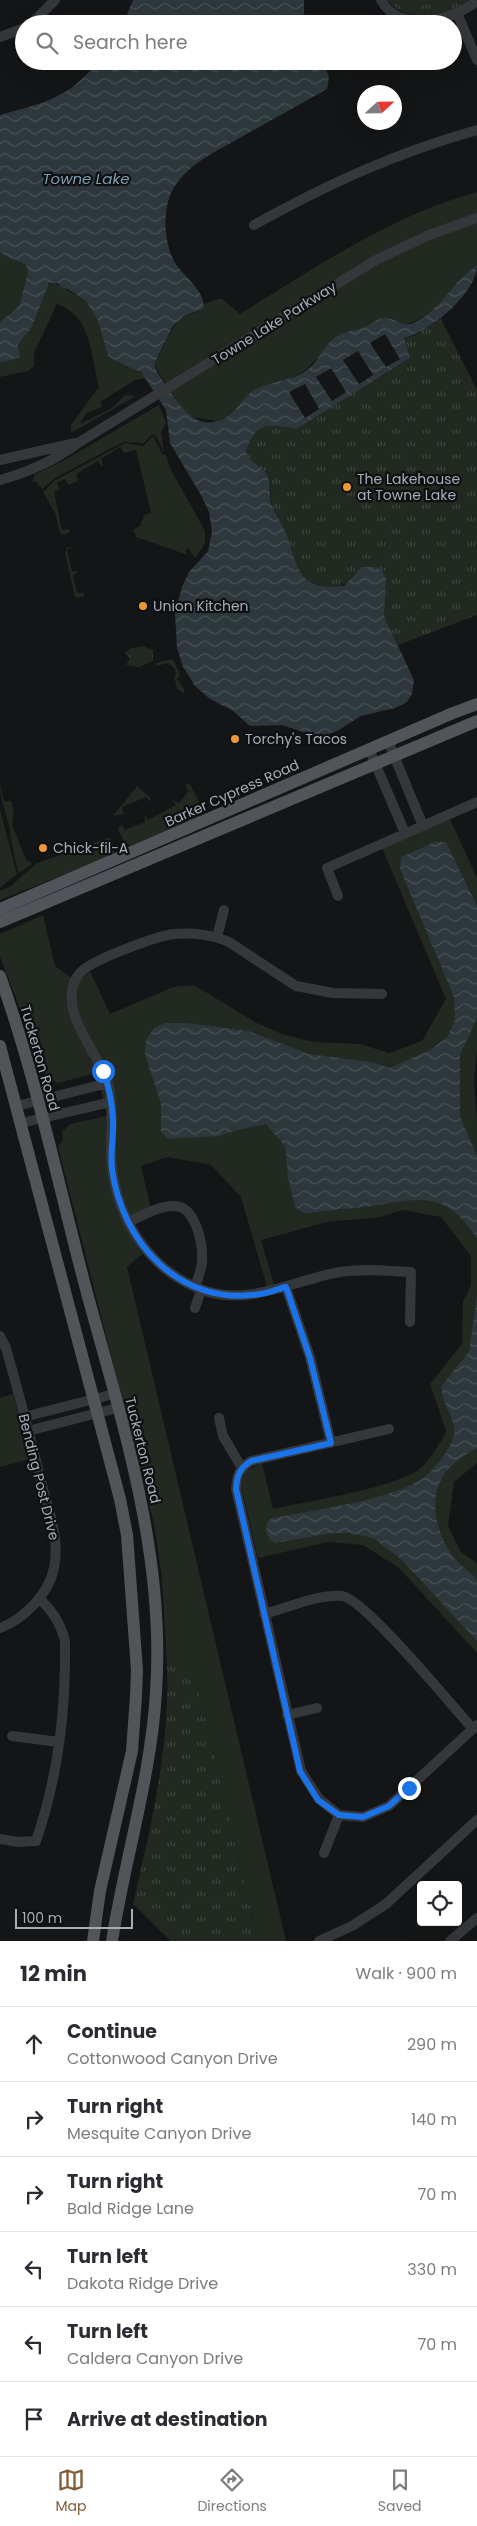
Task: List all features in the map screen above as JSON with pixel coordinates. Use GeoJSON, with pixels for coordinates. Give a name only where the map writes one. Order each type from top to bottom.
{"type":"FeatureCollection","features":[{"type":"Feature","properties":{"kind":"main road","name":"Barker Cypress Road"},"geometry":{"type":"LineString","coordinates":[[0,909],[477,704]]}},
{"type":"Feature","properties":{"kind":"main road","name":"Barker Cypress Road"},"geometry":{"type":"LineString","coordinates":[[0,922],[477,721]]}},
{"type":"Feature","properties":{"kind":"main road"},"geometry":{"type":"LineString","coordinates":[[154,856],[178,840],[212,825],[211,818]]}},
{"type":"Feature","properties":{"kind":"main road"},"geometry":{"type":"LineString","coordinates":[[0,902],[29,897]]}},
{"type":"Feature","properties":{"kind":"main road","name":"Tuckerton Road"},"geometry":{"type":"LineString","coordinates":[[0,976],[41,1118],[139,1489],[151,1561],[157,1633],[156,1698],[150,1752],[137,1821],[122,1882],[112,1941]]}},
{"type":"Feature","properties":{"kind":"main road"},"geometry":{"type":"LineString","coordinates":[[0,1046],[94,1399],[127,1535],[137,1670],[132,1751],[100,1891],[92,1941]]}},
{"type":"Feature","properties":{"kind":"main road"},"geometry":{"type":"LineString","coordinates":[[136,1696],[156,1698]]}},
{"type":"Feature","properties":{"kind":"street"},"geometry":{"type":"LineString","coordinates":[[39,15],[55,0]]}},
{"type":"Feature","properties":{"kind":"street"},"geometry":{"type":"LineString","coordinates":[[381,0],[390,11],[401,15]]}},
{"type":"Feature","properties":{"kind":"street"},"geometry":{"type":"LineString","coordinates":[[450,15],[457,13],[477,1]]}},
{"type":"Feature","properties":{"kind":"street"},"geometry":{"type":"LineString","coordinates":[[462,25],[477,60]]}},
{"type":"Feature","properties":{"kind":"street"},"geometry":{"type":"LineString","coordinates":[[0,37],[15,31]]}},
{"type":"Feature","properties":{"kind":"street"},"geometry":{"type":"LineString","coordinates":[[254,226],[361,169],[477,130]]}},
{"type":"Feature","properties":{"kind":"street","name":"Towne Lake Parkway"},"geometry":{"type":"LineString","coordinates":[[0,480],[59,457],[78,443],[376,260],[428,235],[477,218]]}},
{"type":"Feature","properties":{"kind":"street","name":"Towne Lake Parkway"},"geometry":{"type":"LineString","coordinates":[[0,460],[78,443]]}},
{"type":"Feature","properties":{"kind":"street"},"geometry":{"type":"LineString","coordinates":[[17,457],[22,473]]}},
{"type":"Feature","properties":{"kind":"street"},"geometry":{"type":"LineString","coordinates":[[388,741],[423,826]]}},
{"type":"Feature","properties":{"kind":"street"},"geometry":{"type":"LineString","coordinates":[[369,749],[404,834]]}},
{"type":"Feature","properties":{"kind":"street"},"geometry":{"type":"LineString","coordinates":[[338,896],[327,868],[477,802]]}},
{"type":"Feature","properties":{"kind":"street"},"geometry":{"type":"LineString","coordinates":[[217,937],[224,910]]}},
{"type":"Feature","properties":{"kind":"street"},"geometry":{"type":"LineString","coordinates":[[382,994],[333,993],[296,986],[247,953],[217,937],[174,934],[153,939],[84,969],[76,977],[72,988],[72,1001],[78,1025],[110,1093],[112,1169],[128,1222],[134,1235],[152,1257],[173,1275],[198,1288],[242,1295],[260,1294],[340,1272],[363,1270],[411,1272],[410,1322]]}},
{"type":"Feature","properties":{"kind":"street"},"geometry":{"type":"LineString","coordinates":[[17,1106],[81,1091],[110,1093]]}},
{"type":"Feature","properties":{"kind":"street"},"geometry":{"type":"LineString","coordinates":[[81,1091],[84,1107]]}},
{"type":"Feature","properties":{"kind":"street"},"geometry":{"type":"LineString","coordinates":[[21,1123],[84,1107],[110,1093]]}},
{"type":"Feature","properties":{"kind":"street"},"geometry":{"type":"LineString","coordinates":[[59,1096],[63,1112]]}},
{"type":"Feature","properties":{"kind":"street"},"geometry":{"type":"LineString","coordinates":[[128,1222],[163,1208],[176,1206],[185,1209],[192,1216],[202,1250],[202,1266],[195,1308]]}},
{"type":"Feature","properties":{"kind":"street"},"geometry":{"type":"LineString","coordinates":[[286,1287],[310,1358],[331,1443]]}},
{"type":"Feature","properties":{"kind":"street","name":"Bending Post Drive"},"geometry":{"type":"LineString","coordinates":[[0,1336],[6,1348],[28,1431],[54,1533],[56,1552],[49,1584],[24,1614],[9,1625],[0,1628]]}},
{"type":"Feature","properties":{"kind":"street"},"geometry":{"type":"LineString","coordinates":[[24,1417],[114,1394]]}},
{"type":"Feature","properties":{"kind":"street"},"geometry":{"type":"LineString","coordinates":[[70,1406],[73,1420]]}},
{"type":"Feature","properties":{"kind":"street"},"geometry":{"type":"LineString","coordinates":[[28,1431],[117,1408]]}},
{"type":"Feature","properties":{"kind":"street"},"geometry":{"type":"LineString","coordinates":[[54,1410],[52,1418],[58,1424]]}},
{"type":"Feature","properties":{"kind":"street"},"geometry":{"type":"LineString","coordinates":[[219,1418],[223,1436],[242,1468]]}},
{"type":"Feature","properties":{"kind":"street"},"geometry":{"type":"LineString","coordinates":[[264,1614],[320,1599],[344,1596],[357,1603],[475,1727],[389,1806],[363,1817],[339,1815],[318,1800],[300,1771],[288,1715],[264,1614],[236,1489],[237,1476],[242,1468],[251,1461],[389,1430]]}},
{"type":"Feature","properties":{"kind":"street"},"geometry":{"type":"LineString","coordinates":[[0,1839],[18,1842],[36,1841],[50,1792],[59,1742],[65,1641],[61,1626],[54,1613],[38,1598]]}},
{"type":"Feature","properties":{"kind":"street"},"geometry":{"type":"LineString","coordinates":[[288,1715],[317,1708]]}},
{"type":"Feature","properties":{"kind":"street"},"geometry":{"type":"LineString","coordinates":[[12,1736],[59,1742]]}},
{"type":"Feature","properties":{"kind":"street"},"geometry":{"type":"LineString","coordinates":[[324,1853],[339,1815]]}},
{"type":"Feature","properties":{"kind":"street"},"geometry":{"type":"LineString","coordinates":[[319,1941],[352,1926],[386,1904],[477,1820]]}},
{"type":"Feature","properties":{"kind":"street"},"geometry":{"type":"LineString","coordinates":[[450,1941],[477,1918]]}},
{"type":"Feature","properties":{"kind":"green space"},"geometry":{"type":"Polygon","coordinates":[[[387,0],[472,0],[440,13],[417,15],[406,13],[396,8],[387,0]]]}},
{"type":"Feature","properties":{"kind":"green space"},"geometry":{"type":"Polygon","coordinates":[[[477,192],[477,265],[428,314],[404,325],[387,318],[382,318],[363,328],[339,335],[306,370],[292,378],[255,390],[229,416],[218,421],[191,417],[181,409],[154,364],[172,330],[180,320],[200,310],[204,304],[221,298],[240,314],[354,244],[414,215],[445,202],[477,192]]]}},
{"type":"Feature","properties":{"kind":"green space"},"geometry":{"type":"Polygon","coordinates":[[[0,253],[26,265],[28,272],[19,306],[0,322],[0,253]]]}},
{"type":"Feature","properties":{"kind":"green space"},"geometry":{"type":"Polygon","coordinates":[[[54,282],[86,301],[98,321],[108,356],[137,369],[146,378],[135,380],[100,402],[102,407],[86,413],[80,424],[112,408],[125,395],[136,396],[71,433],[71,425],[99,387],[88,338],[84,328],[69,310],[57,304],[34,353],[34,366],[28,371],[0,377],[0,363],[19,357],[18,345],[32,327],[48,285],[54,282]]]}},
{"type":"Feature","properties":{"kind":"green space"},"geometry":{"type":"Polygon","coordinates":[[[441,319],[477,390],[477,615],[398,645],[384,616],[384,604],[350,581],[343,585],[327,587],[312,582],[299,572],[293,561],[283,527],[272,504],[269,481],[250,459],[246,451],[252,437],[259,429],[276,426],[295,430],[410,358],[403,338],[413,336],[441,319]]]}},
{"type":"Feature","properties":{"kind":"green space"},"geometry":{"type":"Polygon","coordinates":[[[159,405],[166,423],[161,433],[164,452],[156,436],[152,434],[144,443],[123,442],[55,478],[42,489],[36,481],[32,482],[35,474],[63,461],[159,405]]]}},
{"type":"Feature","properties":{"kind":"green space"},"geometry":{"type":"Polygon","coordinates":[[[153,436],[162,454],[166,455],[170,468],[205,531],[205,544],[195,558],[188,548],[185,551],[188,555],[136,537],[134,530],[129,532],[140,526],[144,515],[151,513],[136,450],[124,453],[120,447],[101,459],[103,465],[101,466],[98,461],[76,474],[78,481],[69,485],[65,479],[57,483],[60,490],[54,492],[62,530],[69,529],[70,532],[65,535],[60,533],[55,513],[43,492],[54,481],[125,443],[143,446],[153,436]]]}},
{"type":"Feature","properties":{"kind":"green space"},"geometry":{"type":"Polygon","coordinates":[[[73,547],[67,550],[72,571],[79,572],[73,575],[77,593],[84,593],[84,596],[78,598],[75,597],[65,552],[67,548],[73,547]]]}},
{"type":"Feature","properties":{"kind":"green space"},"geometry":{"type":"Polygon","coordinates":[[[144,646],[153,650],[153,661],[139,667],[126,665],[130,658],[125,653],[132,648],[144,646]]]}},
{"type":"Feature","properties":{"kind":"green space"},"geometry":{"type":"Polygon","coordinates":[[[173,659],[180,675],[177,679],[185,690],[183,693],[177,688],[174,676],[176,675],[175,669],[168,663],[156,666],[156,663],[173,659]]]}},
{"type":"Feature","properties":{"kind":"green space"},"geometry":{"type":"Polygon","coordinates":[[[0,783],[4,802],[11,801],[14,812],[12,825],[26,859],[32,864],[19,873],[2,799],[0,783]]]}},
{"type":"Feature","properties":{"kind":"green space"},"geometry":{"type":"Polygon","coordinates":[[[187,783],[190,784],[202,808],[201,816],[130,846],[124,841],[118,829],[120,826],[122,825],[125,830],[145,822],[145,814],[148,820],[176,805],[172,800],[179,803],[189,791],[185,786],[187,783]]]}},
{"type":"Feature","properties":{"kind":"green space"},"geometry":{"type":"Polygon","coordinates":[[[137,786],[151,798],[150,802],[146,797],[122,807],[124,814],[113,816],[137,786]]]}},
{"type":"Feature","properties":{"kind":"green space"},"geometry":{"type":"Polygon","coordinates":[[[0,810],[17,874],[0,888],[0,810]]]}},
{"type":"Feature","properties":{"kind":"green space"},"geometry":{"type":"Polygon","coordinates":[[[450,819],[477,878],[477,1051],[474,1080],[477,1119],[477,1463],[454,1482],[448,1526],[461,1552],[477,1563],[477,1653],[399,1568],[363,1545],[328,1542],[258,1558],[241,1485],[246,1471],[262,1463],[273,1509],[386,1484],[417,1471],[429,1458],[446,1431],[430,1384],[462,1344],[463,1302],[471,1285],[471,1256],[441,1217],[402,1210],[380,1217],[327,1222],[261,1240],[274,1285],[267,1287],[241,1197],[211,1165],[168,1157],[141,1166],[151,1209],[121,1219],[142,1254],[127,1267],[286,1941],[258,1941],[192,1661],[167,1666],[162,1578],[154,1524],[58,1147],[63,1139],[62,1132],[70,1124],[107,1116],[97,1073],[58,1083],[51,1080],[37,1065],[26,1024],[0,957],[0,934],[43,915],[55,966],[78,982],[90,971],[110,1014],[173,987],[194,985],[255,1022],[282,1034],[314,1042],[360,1044],[389,1053],[422,1041],[446,999],[382,848],[450,819]]]}},
{"type":"Feature","properties":{"kind":"green space"},"geometry":{"type":"Polygon","coordinates":[[[110,838],[115,847],[113,855],[0,900],[0,891],[10,887],[37,863],[110,838]]]}},
{"type":"Feature","properties":{"kind":"green space"},"geometry":{"type":"Polygon","coordinates":[[[13,1394],[30,1459],[0,1467],[0,1398],[13,1394]]]}},
{"type":"Feature","properties":{"kind":"green space"},"geometry":{"type":"Polygon","coordinates":[[[192,1661],[258,1941],[171,1941],[133,1904],[158,1786],[165,1727],[167,1666],[192,1661]]]}},
{"type":"Feature","properties":{"kind":"water"},"geometry":{"type":"Polygon","coordinates":[[[133,0],[304,0],[305,15],[127,15],[133,0]]]}},
{"type":"Feature","properties":{"kind":"water","name":"Towne Lake"},"geometry":{"type":"Polygon","coordinates":[[[90,70],[326,70],[329,77],[327,89],[200,161],[177,183],[168,201],[166,234],[171,254],[175,263],[194,285],[204,303],[203,309],[184,316],[173,326],[154,364],[159,376],[177,401],[189,415],[197,419],[213,422],[223,419],[232,413],[256,389],[294,377],[306,371],[329,343],[342,333],[367,326],[382,318],[389,318],[402,324],[413,323],[432,311],[461,279],[477,265],[475,276],[469,287],[451,309],[427,328],[404,338],[410,358],[295,430],[276,426],[259,429],[252,437],[246,451],[250,459],[268,477],[271,503],[286,534],[295,561],[304,577],[310,582],[319,585],[330,587],[344,586],[362,567],[375,567],[382,571],[386,578],[384,616],[414,680],[412,694],[407,702],[395,708],[361,716],[337,731],[323,736],[315,736],[282,725],[250,726],[233,711],[210,699],[195,686],[183,667],[177,648],[175,614],[182,587],[189,572],[208,551],[212,532],[209,512],[202,497],[170,443],[166,410],[141,372],[108,356],[98,321],[86,301],[68,289],[62,288],[58,283],[49,283],[32,327],[18,345],[20,357],[0,363],[0,322],[19,306],[28,272],[26,265],[0,253],[0,115],[54,98],[66,92],[90,70]]]}},
{"type":"Feature","properties":{"kind":"water"},"geometry":{"type":"Polygon","coordinates":[[[435,842],[446,842],[477,906],[477,1018],[460,1055],[460,1116],[477,1156],[477,1238],[465,1221],[452,1210],[440,1203],[427,1200],[306,1214],[295,1207],[288,1177],[285,1146],[266,1124],[219,1136],[168,1139],[161,1131],[161,1103],[145,1055],[146,1040],[154,1028],[165,1023],[186,1023],[248,1031],[309,1054],[371,1062],[390,1068],[432,1049],[448,1036],[455,1020],[454,997],[400,869],[401,857],[435,842]]]}},
{"type":"Feature","properties":{"kind":"water"},"geometry":{"type":"Polygon","coordinates":[[[477,1296],[477,1448],[457,1461],[445,1473],[438,1487],[435,1508],[440,1531],[449,1551],[457,1562],[477,1580],[477,1641],[401,1559],[373,1538],[349,1533],[333,1533],[275,1543],[268,1536],[266,1527],[268,1521],[273,1518],[329,1508],[393,1492],[423,1478],[432,1470],[446,1453],[454,1435],[453,1422],[443,1397],[442,1385],[469,1352],[477,1296]]]}},
{"type":"Feature","properties":{"kind":"pier"},"geometry":{"type":"Polygon","coordinates":[[[385,334],[400,359],[386,367],[370,343],[385,334]]]}},
{"type":"Feature","properties":{"kind":"pier"},"geometry":{"type":"Polygon","coordinates":[[[358,351],[373,375],[359,384],[343,360],[358,351]]]}},
{"type":"Feature","properties":{"kind":"pier"},"geometry":{"type":"Polygon","coordinates":[[[331,368],[346,392],[332,401],[316,377],[331,368]]]}},
{"type":"Feature","properties":{"kind":"pier"},"geometry":{"type":"Polygon","coordinates":[[[305,384],[319,409],[305,418],[289,392],[305,384]]]}},
{"type":"Feature","properties":{"kind":"place","name":"The Lakehouse at Towne Lake"},"geometry":{"type":"Point","coordinates":[347,487]}},
{"type":"Feature","properties":{"kind":"place","name":"Union Kitchen"},"geometry":{"type":"Point","coordinates":[143,606]}},
{"type":"Feature","properties":{"kind":"place","name":"Torchy's Tacos"},"geometry":{"type":"Point","coordinates":[235,739]}},
{"type":"Feature","properties":{"kind":"place","name":"Chick-fil-A"},"geometry":{"type":"Point","coordinates":[43,848]}},
{"type":"Feature","properties":{"kind":"route"},"geometry":{"type":"LineString","coordinates":[[103,1071],[108,1083],[113,1120],[112,1169],[122,1209],[134,1235],[161,1266],[184,1282],[201,1290],[242,1295],[260,1294],[286,1287],[322,1400],[331,1443],[251,1461],[242,1468],[237,1476],[236,1489],[300,1771],[318,1800],[339,1815],[363,1817],[389,1806],[409,1788]]}}]}
